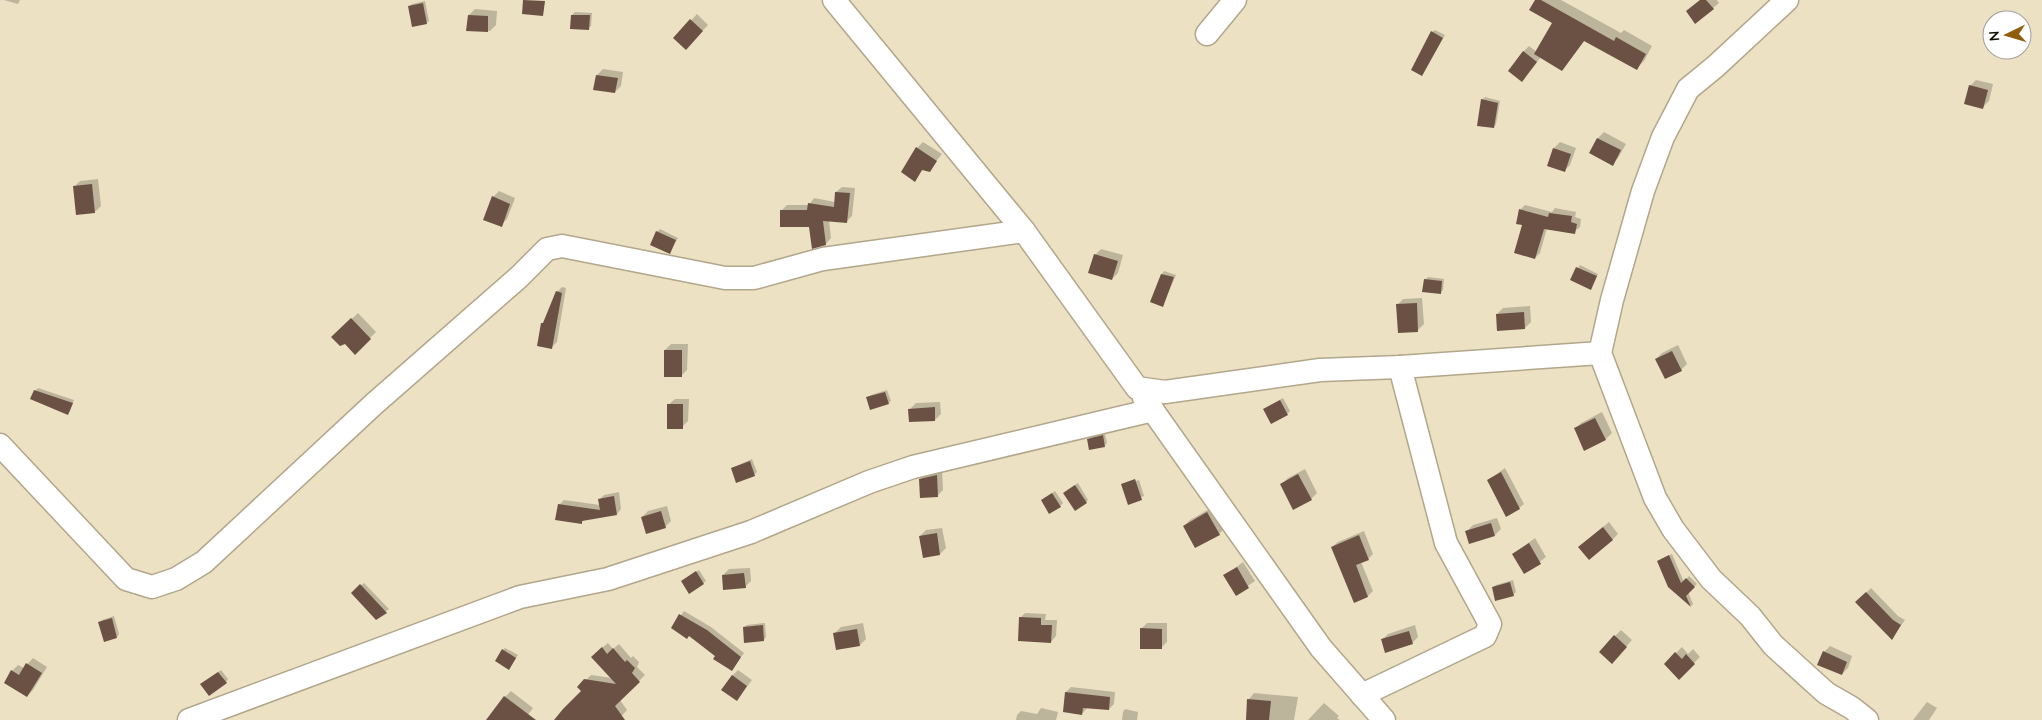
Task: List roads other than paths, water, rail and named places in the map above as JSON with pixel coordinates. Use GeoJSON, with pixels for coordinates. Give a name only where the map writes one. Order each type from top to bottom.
{"type":"FeatureCollection","features":[{"type":"Feature","properties":{"kind":"street"},"geometry":{"type":"LineString","coordinates":[[834,0],[1024,231],[1321,648],[1384,720]]}},
{"type":"Feature","properties":{"kind":"street"},"geometry":{"type":"LineString","coordinates":[[1207,34],[1235,0]]}},
{"type":"Feature","properties":{"kind":"street"},"geometry":{"type":"LineString","coordinates":[[1787,0],[1716,66],[1688,89],[1663,136],[1642,191],[1612,300],[1600,353],[1652,490],[1673,529],[1711,578],[1750,616],[1773,645],[1826,693],[1852,708],[1867,720]]}},
{"type":"Feature","properties":{"kind":"street"},"geometry":{"type":"LineString","coordinates":[[0,445],[126,579],[152,587],[176,579],[204,562],[374,404],[547,249],[562,246],[725,278],[754,278],[823,259],[1024,231]]}},
{"type":"Feature","properties":{"kind":"street"},"geometry":{"type":"LineString","coordinates":[[1137,388],[1165,392],[1320,370],[1400,367],[1600,353]]}},
{"type":"Feature","properties":{"kind":"street"},"geometry":{"type":"LineString","coordinates":[[1362,695],[1485,636],[1490,624],[1446,543],[1400,367]]}},
{"type":"Feature","properties":{"kind":"street"},"geometry":{"type":"LineString","coordinates":[[189,720],[520,597],[608,579],[751,532],[869,482],[913,467],[1152,410]]}}]}
